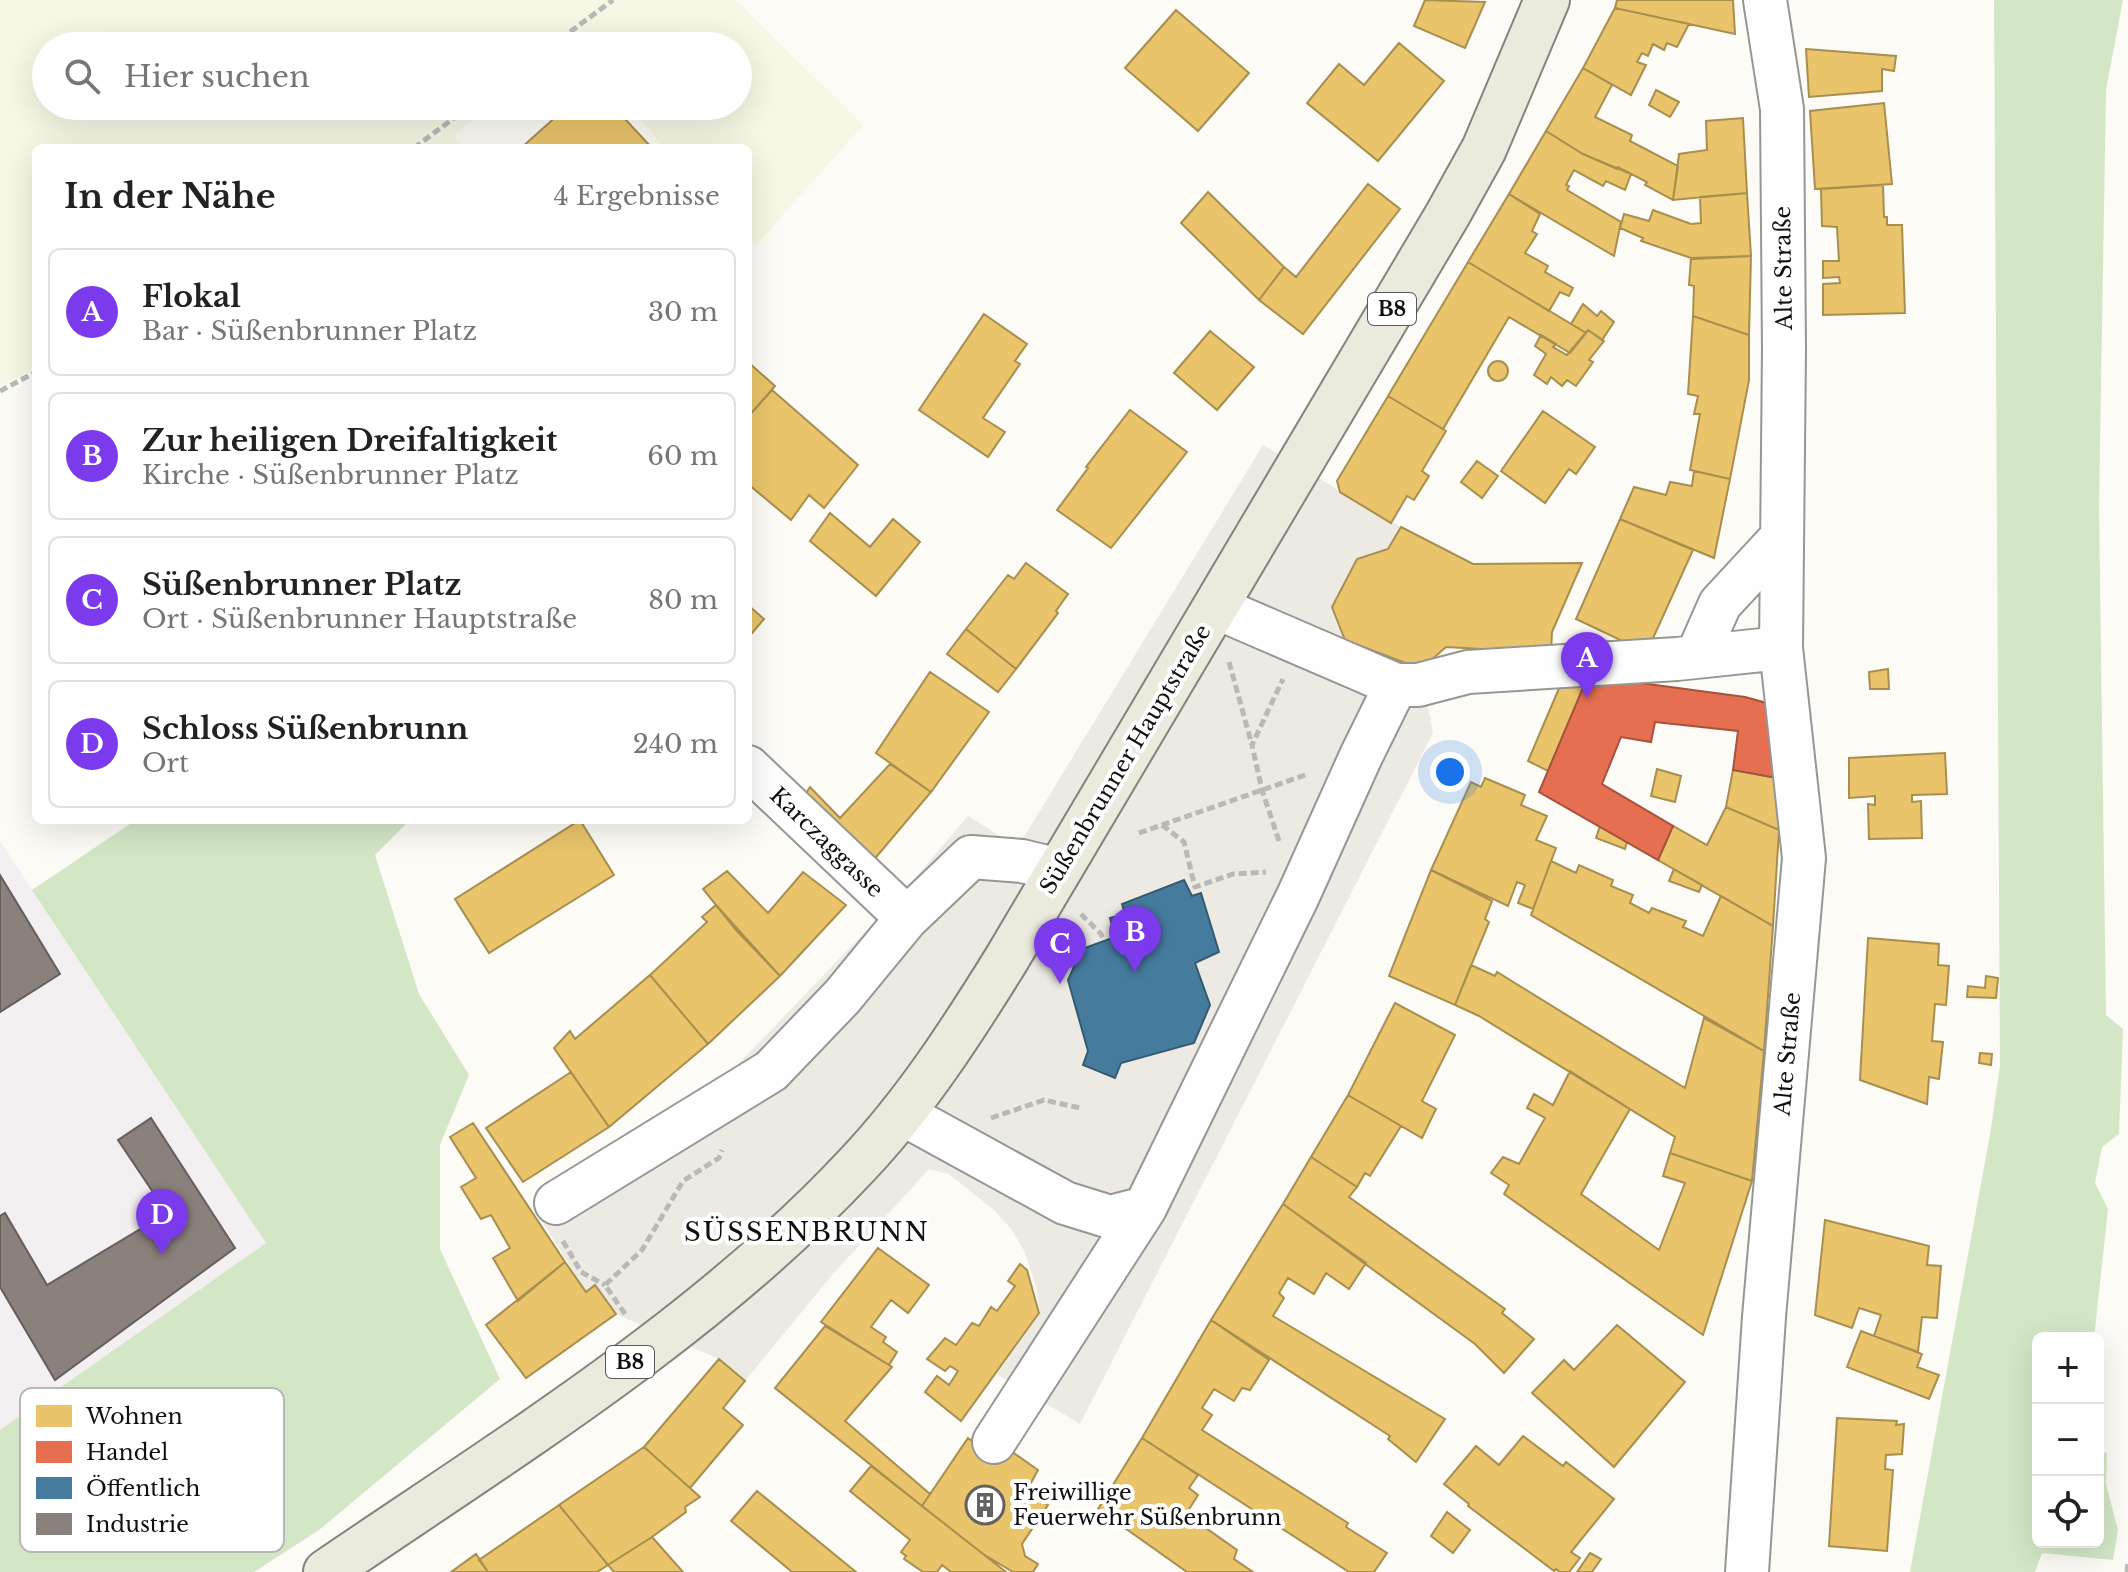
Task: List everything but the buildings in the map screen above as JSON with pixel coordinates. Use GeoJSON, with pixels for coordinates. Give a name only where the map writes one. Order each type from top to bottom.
{"type":"FeatureCollection","features":[{"type":"Feature","properties":{"kind":"main road","name":"Süßenbrunner Hauptstraße"},"geometry":{"type":"LineString","coordinates":[[326,1572],[577,1401],[691,1315],[819,1203],[858,1164],[901,1113],[939,1064],[984,996],[1448,214],[1484,149],[1547,0]]}},
{"type":"Feature","properties":{"kind":"street","name":"Alte Straße"},"geometry":{"type":"LineString","coordinates":[[1747,1572],[1764,1317],[1804,858],[1781,648],[1782,109],[1765,0]]}},
{"type":"Feature","properties":{"kind":"street"},"geometry":{"type":"LineString","coordinates":[[1697,656],[1720,604],[1782,537]]}},
{"type":"Feature","properties":{"kind":"street"},"geometry":{"type":"LineString","coordinates":[[1215,607],[1396,685],[1418,685],[1468,672],[1781,648]]}},
{"type":"Feature","properties":{"kind":"street"},"geometry":{"type":"LineString","coordinates":[[994,1442],[1145,1208],[1298,896],[1396,685]]}},
{"type":"Feature","properties":{"kind":"street","name":"Karczaggasse"},"geometry":{"type":"LineString","coordinates":[[752,771],[907,918]]}},
{"type":"Feature","properties":{"kind":"street"},"geometry":{"type":"LineString","coordinates":[[556,1203],[771,1071],[842,997],[907,918],[971,857],[1022,861],[1059,870]]}},
{"type":"Feature","properties":{"kind":"street"},"geometry":{"type":"LineString","coordinates":[[901,1113],[1065,1203],[1110,1217],[1145,1208]]}},
{"type":"Feature","properties":{"kind":"path"},"geometry":{"type":"LineString","coordinates":[[570,32],[613,0]]}},
{"type":"Feature","properties":{"kind":"path"},"geometry":{"type":"LineString","coordinates":[[419,144],[451,120]]}},
{"type":"Feature","properties":{"kind":"path"},"geometry":{"type":"LineString","coordinates":[[0,391],[32,374]]}},
{"type":"Feature","properties":{"kind":"path"},"geometry":{"type":"LineString","coordinates":[[1228,658],[1262,790],[1280,844]]}},
{"type":"Feature","properties":{"kind":"path"},"geometry":{"type":"LineString","coordinates":[[1252,745],[1289,667]]}},
{"type":"Feature","properties":{"kind":"path"},"geometry":{"type":"LineString","coordinates":[[1139,833],[1361,756]]}},
{"type":"Feature","properties":{"kind":"path"},"geometry":{"type":"LineString","coordinates":[[1162,825],[1184,842],[1195,887],[1233,874]]}},
{"type":"Feature","properties":{"kind":"path"},"geometry":{"type":"LineString","coordinates":[[1077,911],[1101,934],[1104,941]]}},
{"type":"Feature","properties":{"kind":"path"},"geometry":{"type":"LineString","coordinates":[[988,1120],[1044,1100],[1080,1108]]}},
{"type":"Feature","properties":{"kind":"path"},"geometry":{"type":"LineString","coordinates":[[605,1285],[642,1250],[683,1181],[719,1158],[724,1144]]}},
{"type":"Feature","properties":{"kind":"path"},"geometry":{"type":"LineString","coordinates":[[556,1203],[550,1219],[581,1272],[605,1285],[631,1322]]}},
{"type":"Feature","properties":{"kind":"path"},"geometry":{"type":"LineString","coordinates":[[2127,1572],[2128,1563]]}},
{"type":"Feature","properties":{"kind":"shaded area"},"geometry":{"type":"Polygon","coordinates":[[[1263,445],[1401,527],[1388,549],[1357,559],[1332,607],[1345,640],[1421,669],[1433,733],[1080,1424],[997,1374],[1040,1314],[1036,1286],[1025,1253],[1012,1230],[994,1210],[949,1174],[929,1169],[832,1275],[745,1381],[719,1359],[616,1314],[595,1285],[586,1292],[535,1210],[726,1077],[904,891],[968,816],[1005,839],[1024,837],[1263,445]]]}},
{"type":"Feature","properties":{"kind":"shaded area"},"geometry":{"type":"Polygon","coordinates":[[[0,841],[266,1243],[60,1388],[20,1388],[20,1416],[0,1430],[0,841]]]}},
{"type":"Feature","properties":{"kind":"green space"},"geometry":{"type":"Polygon","coordinates":[[[0,0],[735,0],[863,125],[755,246],[752,243],[752,144],[662,144],[640,120],[752,120],[752,32],[32,32],[32,120],[474,120],[454,135],[461,144],[32,144],[32,370],[0,386],[0,0]]]}},
{"type":"Feature","properties":{"kind":"green space"},"geometry":{"type":"Polygon","coordinates":[[[1994,0],[2123,0],[2106,90],[2099,506],[2106,1015],[2123,1029],[2119,1134],[2102,1147],[2095,1183],[2108,1209],[2095,1332],[2032,1332],[2032,1548],[2104,1548],[2104,1452],[2107,1453],[2106,1484],[2118,1530],[2113,1560],[2042,1553],[2035,1572],[1910,1572],[2000,1066],[1994,0]]]}},
{"type":"Feature","properties":{"kind":"green space"},"geometry":{"type":"Polygon","coordinates":[[[130,824],[406,824],[375,855],[419,994],[469,1075],[440,1145],[440,1249],[500,1379],[319,1530],[254,1572],[0,1572],[0,1430],[20,1416],[20,1552],[284,1552],[284,1388],[60,1388],[266,1243],[32,890],[130,824]]]}},
{"type":"Feature","properties":{"kind":"place","name":"Flokal"},"geometry":{"type":"Point","coordinates":[1587,698]}},
{"type":"Feature","properties":{"kind":"place","name":"Zur heiligen Dreifaltigkeit"},"geometry":{"type":"Point","coordinates":[1135,972]}},
{"type":"Feature","properties":{"kind":"place","name":"Süßenbrunner Platz"},"geometry":{"type":"Point","coordinates":[1060,984]}},
{"type":"Feature","properties":{"kind":"place","name":"Schloss Süßenbrunn"},"geometry":{"type":"Point","coordinates":[162,1255]}},
{"type":"Feature","properties":{"kind":"place","name":"Freiwillige Feuerwehr Süßenbrunn"},"geometry":{"type":"Point","coordinates":[985,1505]}},
{"type":"Feature","properties":{"kind":"district","name":"SÜSSENBRUNN"},"geometry":{"type":"Point","coordinates":[807,1232]}}]}
